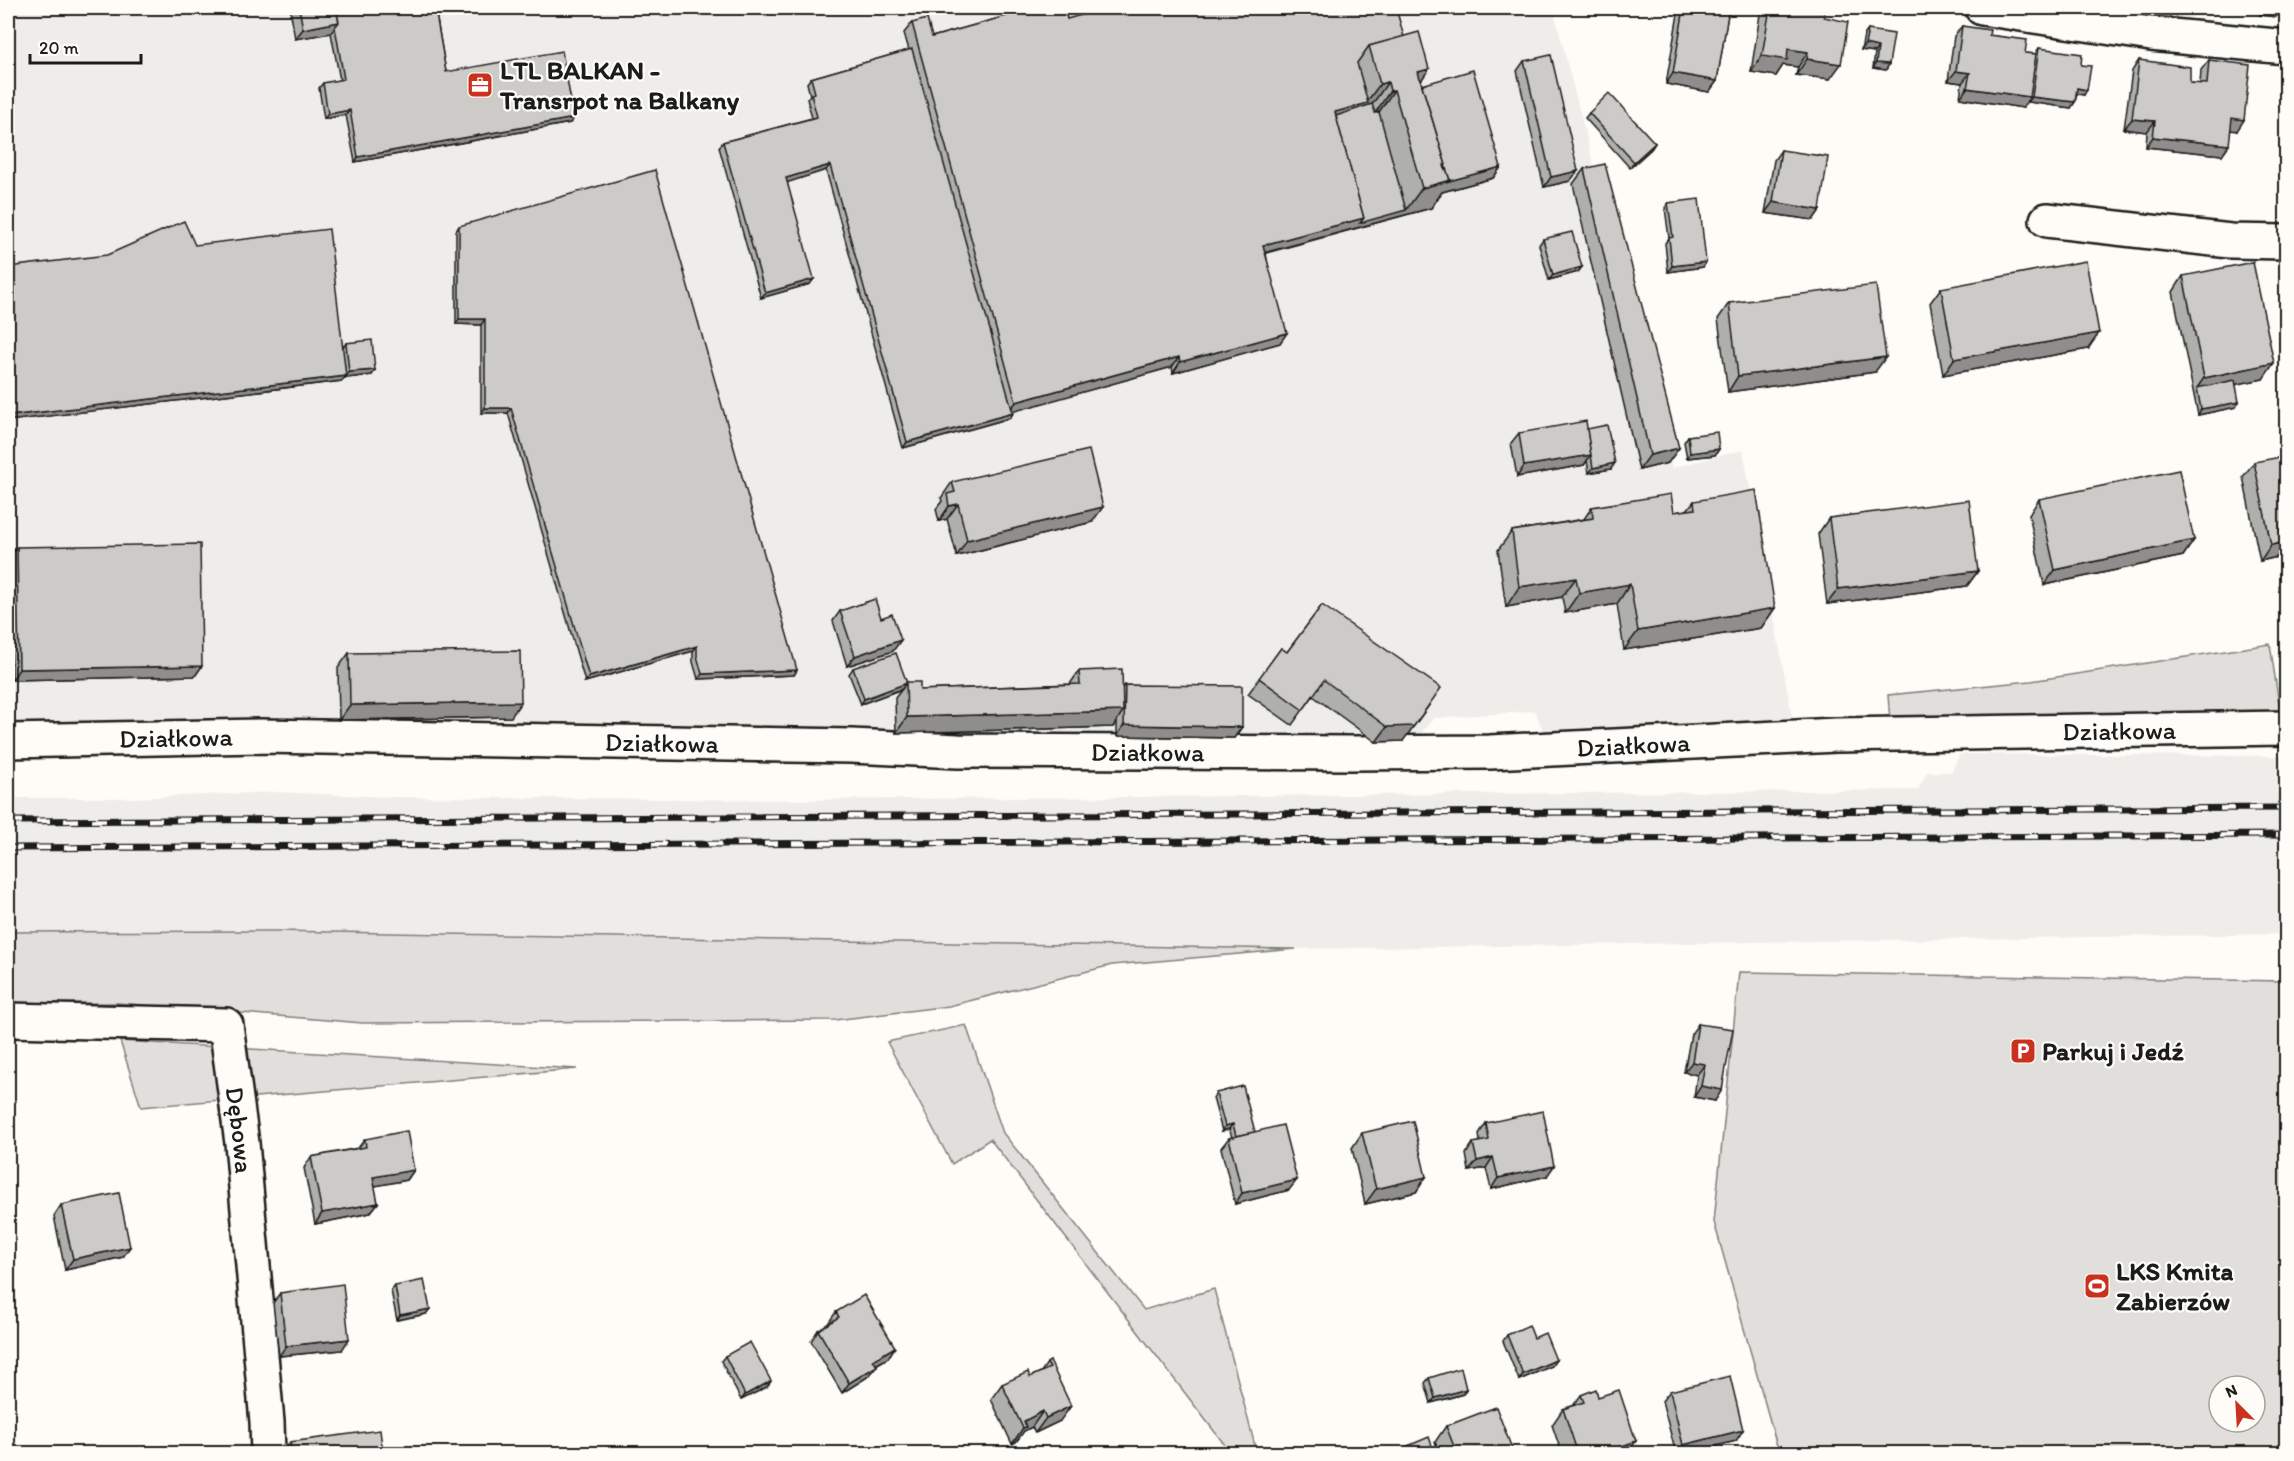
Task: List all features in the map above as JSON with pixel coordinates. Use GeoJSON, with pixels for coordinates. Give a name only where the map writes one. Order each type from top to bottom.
{"type":"FeatureCollection","features":[{"type":"Feature","properties":{"kind":"street"},"geometry":{"type":"LineString","coordinates":[[1982,8],[2151,34],[2286,47]]}},
{"type":"Feature","properties":{"kind":"street"},"geometry":{"type":"LineString","coordinates":[[2047,220],[2230,241],[2286,242]]}},
{"type":"Feature","properties":{"kind":"street","name":"Działkowa"},"geometry":{"type":"LineString","coordinates":[[8,741],[260,736],[851,746],[958,751],[1363,753],[1490,752],[1836,735],[2286,728]]}},
{"type":"Feature","properties":{"kind":"street","name":"Dębowa"},"geometry":{"type":"LineString","coordinates":[[8,1020],[226,1025],[242,1143],[268,1454]]}},
{"type":"Feature","properties":{"kind":"shaded area"},"geometry":{"type":"Polygon","coordinates":[[[8,8],[1553,8],[1672,468],[1743,450],[1794,727],[1547,740],[1535,711],[1434,718],[1409,747],[572,727],[8,724],[8,8]]]}},
{"type":"Feature","properties":{"kind":"shaded area"},"geometry":{"type":"Polygon","coordinates":[[[2270,644],[2280,711],[1890,721],[1888,695],[2031,681],[2270,644]]]}},
{"type":"Feature","properties":{"kind":"shaded area"},"geometry":{"type":"Polygon","coordinates":[[[1960,754],[2286,756],[2286,934],[1296,949],[275,931],[8,932],[8,798],[132,798],[275,792],[391,797],[795,800],[1918,790],[1927,772],[1951,772],[1960,754]]]}},
{"type":"Feature","properties":{"kind":"shaded area"},"geometry":{"type":"Polygon","coordinates":[[[275,931],[1296,949],[1112,965],[949,1006],[835,1020],[363,1023],[117,1003],[8,1004],[8,932],[275,931]]]}},
{"type":"Feature","properties":{"kind":"shaded area"},"geometry":{"type":"Polygon","coordinates":[[[1739,972],[2286,981],[2286,1453],[1779,1453],[1714,1222],[1739,972]]]}},
{"type":"Feature","properties":{"kind":"shaded area"},"geometry":{"type":"Polygon","coordinates":[[[966,1025],[1003,1133],[1144,1310],[1214,1289],[1255,1446],[1242,1453],[1231,1453],[990,1139],[952,1164],[887,1042],[966,1025]]]}},
{"type":"Feature","properties":{"kind":"shaded area"},"geometry":{"type":"Polygon","coordinates":[[[120,1041],[577,1069],[141,1107],[120,1041]]]}},
{"type":"Feature","properties":{"kind":"building"},"geometry":{"type":"Polygon","coordinates":[[[299,8],[336,8],[339,22],[303,29],[299,8]]]}},
{"type":"Feature","properties":{"kind":"building"},"geometry":{"type":"Polygon","coordinates":[[[336,8],[435,8],[446,72],[562,51],[574,118],[358,157],[350,110],[328,114],[323,83],[344,79],[335,27],[339,22],[336,8]]]}},
{"type":"Feature","properties":{"kind":"building"},"geometry":{"type":"Polygon","coordinates":[[[1035,8],[1064,8],[1067,19],[1106,8],[1396,8],[1404,37],[1369,46],[1357,63],[1368,103],[1335,112],[1364,218],[1263,245],[1287,333],[1180,362],[1179,357],[1016,402],[912,23],[927,19],[932,37],[1035,8]]]}},
{"type":"Feature","properties":{"kind":"building"},"geometry":{"type":"Polygon","coordinates":[[[1684,8],[1729,8],[1717,81],[1673,73],[1684,8]]]}},
{"type":"Feature","properties":{"kind":"building"},"geometry":{"type":"Polygon","coordinates":[[[1770,8],[1825,8],[1824,17],[1848,22],[1841,64],[1807,59],[1808,52],[1788,49],[1787,60],[1762,56],[1770,8]]]}},
{"type":"Feature","properties":{"kind":"building"},"geometry":{"type":"Polygon","coordinates":[[[2264,8],[2280,8],[2280,11],[2264,10],[2264,8]]]}},
{"type":"Feature","properties":{"kind":"building"},"geometry":{"type":"Polygon","coordinates":[[[1962,26],[1990,30],[1989,35],[2027,40],[2025,53],[2036,54],[2030,97],[1967,88],[1970,73],[1956,71],[1962,26]]]}},
{"type":"Feature","properties":{"kind":"building"},"geometry":{"type":"Polygon","coordinates":[[[1868,30],[1894,34],[1889,64],[1876,63],[1878,47],[1865,44],[1868,30]]]}},
{"type":"Feature","properties":{"kind":"building"},"geometry":{"type":"Polygon","coordinates":[[[1419,32],[1429,69],[1418,72],[1450,180],[1422,188],[1394,90],[1390,91],[1388,82],[1380,84],[1369,46],[1419,32]]]}},
{"type":"Feature","properties":{"kind":"building"},"geometry":{"type":"Polygon","coordinates":[[[2039,48],[2082,54],[2081,65],[2091,66],[2087,90],[2077,88],[2075,102],[2032,97],[2039,48]]]}},
{"type":"Feature","properties":{"kind":"building"},"geometry":{"type":"Polygon","coordinates":[[[912,49],[1013,413],[907,442],[830,165],[786,178],[814,279],[765,293],[723,142],[817,117],[811,94],[815,93],[811,78],[912,49]]]}},
{"type":"Feature","properties":{"kind":"building"},"geometry":{"type":"Polygon","coordinates":[[[1551,55],[1578,171],[1551,177],[1524,61],[1551,55]]]}},
{"type":"Feature","properties":{"kind":"building"},"geometry":{"type":"Polygon","coordinates":[[[2139,60],[2190,67],[2190,83],[2207,84],[2209,60],[2250,65],[2244,120],[2232,118],[2229,145],[2153,137],[2155,121],[2132,119],[2139,60]]]}},
{"type":"Feature","properties":{"kind":"building"},"geometry":{"type":"Polygon","coordinates":[[[1473,70],[1501,167],[1449,181],[1422,85],[1473,70]]]}},
{"type":"Feature","properties":{"kind":"building"},"geometry":{"type":"Polygon","coordinates":[[[1609,93],[1655,143],[1634,162],[1589,113],[1609,93]]]}},
{"type":"Feature","properties":{"kind":"building"},"geometry":{"type":"Polygon","coordinates":[[[1372,104],[1375,113],[1379,112],[1406,210],[1360,223],[1364,218],[1336,116],[1372,104]]]}},
{"type":"Feature","properties":{"kind":"building"},"geometry":{"type":"Polygon","coordinates":[[[1781,150],[1828,157],[1820,210],[1773,202],[1781,150]]]}},
{"type":"Feature","properties":{"kind":"building"},"geometry":{"type":"Polygon","coordinates":[[[1605,164],[1679,448],[1650,455],[1584,169],[1605,164]]]}},
{"type":"Feature","properties":{"kind":"building"},"geometry":{"type":"Polygon","coordinates":[[[655,170],[797,670],[702,674],[697,646],[589,677],[511,408],[485,408],[485,319],[459,319],[459,226],[655,170]]]}},
{"type":"Feature","properties":{"kind":"building"},"geometry":{"type":"Polygon","coordinates":[[[1699,199],[1706,262],[1672,266],[1669,238],[1673,237],[1668,203],[1699,199]]]}},
{"type":"Feature","properties":{"kind":"building"},"geometry":{"type":"Polygon","coordinates":[[[184,221],[195,245],[329,229],[346,376],[8,416],[8,267],[107,255],[184,221]]]}},
{"type":"Feature","properties":{"kind":"building"},"geometry":{"type":"Polygon","coordinates":[[[1572,232],[1582,267],[1553,275],[1543,239],[1572,232]]]}},
{"type":"Feature","properties":{"kind":"building"},"geometry":{"type":"Polygon","coordinates":[[[2086,261],[2099,333],[1954,359],[1941,288],[2086,261]]]}},
{"type":"Feature","properties":{"kind":"building"},"geometry":{"type":"Polygon","coordinates":[[[2253,262],[2274,363],[2204,378],[2183,276],[2253,262]]]}},
{"type":"Feature","properties":{"kind":"building"},"geometry":{"type":"Polygon","coordinates":[[[1876,285],[1886,357],[1738,376],[1729,303],[1876,285]]]}},
{"type":"Feature","properties":{"kind":"building"},"geometry":{"type":"Polygon","coordinates":[[[372,340],[375,370],[349,372],[346,343],[372,340]]]}},
{"type":"Feature","properties":{"kind":"building"},"geometry":{"type":"Polygon","coordinates":[[[2235,380],[2239,402],[2201,409],[2197,388],[2235,380]]]}},
{"type":"Feature","properties":{"kind":"building"},"geometry":{"type":"Polygon","coordinates":[[[1586,421],[1591,455],[1524,466],[1519,433],[1586,421]]]}},
{"type":"Feature","properties":{"kind":"building"},"geometry":{"type":"Polygon","coordinates":[[[1607,425],[1615,463],[1593,468],[1587,429],[1607,425]]]}},
{"type":"Feature","properties":{"kind":"building"},"geometry":{"type":"Polygon","coordinates":[[[1717,432],[1719,449],[1690,453],[1688,436],[1717,432]]]}},
{"type":"Feature","properties":{"kind":"building"},"geometry":{"type":"Polygon","coordinates":[[[1089,450],[1103,507],[967,540],[958,504],[949,506],[947,494],[955,492],[952,482],[1089,450]]]}},
{"type":"Feature","properties":{"kind":"building"},"geometry":{"type":"Polygon","coordinates":[[[2286,456],[2286,542],[2271,545],[2254,462],[2286,456]]]}},
{"type":"Feature","properties":{"kind":"building"},"geometry":{"type":"Polygon","coordinates":[[[2179,470],[2194,540],[2055,570],[2039,499],[2179,470]]]}},
{"type":"Feature","properties":{"kind":"building"},"geometry":{"type":"Polygon","coordinates":[[[1756,490],[1775,608],[1638,631],[1630,584],[1579,593],[1576,578],[1519,587],[1512,531],[1593,518],[1592,507],[1671,494],[1674,512],[1695,509],[1694,501],[1756,490]]]}},
{"type":"Feature","properties":{"kind":"building"},"geometry":{"type":"Polygon","coordinates":[[[1969,500],[1978,571],[1838,589],[1829,518],[1969,500]]]}},
{"type":"Feature","properties":{"kind":"building"},"geometry":{"type":"Polygon","coordinates":[[[200,544],[202,666],[19,669],[17,547],[200,544]]]}},
{"type":"Feature","properties":{"kind":"building"},"geometry":{"type":"Polygon","coordinates":[[[875,599],[881,618],[892,614],[901,640],[855,656],[840,611],[875,599]]]}},
{"type":"Feature","properties":{"kind":"building"},"geometry":{"type":"Polygon","coordinates":[[[1322,605],[1441,688],[1414,726],[1387,727],[1324,680],[1303,710],[1259,678],[1281,648],[1287,652],[1322,605]]]}},
{"type":"Feature","properties":{"kind":"building"},"geometry":{"type":"Polygon","coordinates":[[[520,651],[521,702],[350,705],[349,653],[520,651]]]}},
{"type":"Feature","properties":{"kind":"building"},"geometry":{"type":"Polygon","coordinates":[[[896,653],[907,683],[864,699],[853,668],[896,653]]]}},
{"type":"Feature","properties":{"kind":"building"},"geometry":{"type":"Polygon","coordinates":[[[1122,669],[1123,711],[907,717],[906,682],[920,682],[920,690],[1080,684],[1079,671],[1122,669]]]}},
{"type":"Feature","properties":{"kind":"building"},"geometry":{"type":"Polygon","coordinates":[[[1125,685],[1242,686],[1242,727],[1124,725],[1125,685]]]}},
{"type":"Feature","properties":{"kind":"building"},"geometry":{"type":"Polygon","coordinates":[[[1698,1024],[1733,1029],[1722,1090],[1701,1086],[1705,1064],[1692,1062],[1698,1024]]]}},
{"type":"Feature","properties":{"kind":"building"},"geometry":{"type":"Polygon","coordinates":[[[1243,1086],[1255,1132],[1236,1136],[1233,1124],[1225,1126],[1216,1093],[1243,1086]]]}},
{"type":"Feature","properties":{"kind":"building"},"geometry":{"type":"Polygon","coordinates":[[[1543,1111],[1554,1166],[1498,1178],[1493,1157],[1477,1161],[1473,1143],[1489,1140],[1486,1123],[1543,1111]]]}},
{"type":"Feature","properties":{"kind":"building"},"geometry":{"type":"Polygon","coordinates":[[[1413,1121],[1426,1177],[1376,1189],[1362,1133],[1413,1121]]]}},
{"type":"Feature","properties":{"kind":"building"},"geometry":{"type":"Polygon","coordinates":[[[1283,1125],[1297,1180],[1242,1193],[1229,1138],[1283,1125]]]}},
{"type":"Feature","properties":{"kind":"building"},"geometry":{"type":"Polygon","coordinates":[[[407,1131],[414,1170],[373,1177],[378,1203],[322,1213],[311,1157],[366,1147],[365,1139],[407,1131]]]}},
{"type":"Feature","properties":{"kind":"building"},"geometry":{"type":"Polygon","coordinates":[[[119,1193],[130,1247],[73,1259],[61,1205],[119,1193]]]}},
{"type":"Feature","properties":{"kind":"building"},"geometry":{"type":"Polygon","coordinates":[[[424,1280],[430,1309],[400,1315],[395,1286],[424,1280]]]}},
{"type":"Feature","properties":{"kind":"building"},"geometry":{"type":"Polygon","coordinates":[[[343,1284],[349,1339],[286,1346],[280,1293],[343,1284]]]}},
{"type":"Feature","properties":{"kind":"building"},"geometry":{"type":"Polygon","coordinates":[[[864,1295],[895,1347],[873,1360],[877,1366],[849,1383],[818,1330],[839,1317],[836,1312],[864,1295]]]}},
{"type":"Feature","properties":{"kind":"building"},"geometry":{"type":"Polygon","coordinates":[[[1529,1325],[1534,1338],[1545,1333],[1556,1360],[1523,1374],[1507,1335],[1529,1325]]]}},
{"type":"Feature","properties":{"kind":"building"},"geometry":{"type":"Polygon","coordinates":[[[750,1342],[771,1381],[745,1395],[725,1356],[750,1342]]]}},
{"type":"Feature","properties":{"kind":"building"},"geometry":{"type":"Polygon","coordinates":[[[1050,1361],[1071,1406],[1046,1418],[1043,1411],[1024,1421],[1026,1427],[1023,1428],[1002,1384],[1028,1372],[1030,1377],[1050,1368],[1047,1363],[1050,1361]]]}},
{"type":"Feature","properties":{"kind":"building"},"geometry":{"type":"Polygon","coordinates":[[[1461,1368],[1466,1389],[1435,1398],[1429,1378],[1461,1368]]]}},
{"type":"Feature","properties":{"kind":"building"},"geometry":{"type":"Polygon","coordinates":[[[1730,1376],[1743,1430],[1683,1445],[1670,1391],[1730,1376]]]}},
{"type":"Feature","properties":{"kind":"building"},"geometry":{"type":"Polygon","coordinates":[[[1596,1389],[1598,1397],[1619,1390],[1636,1441],[1599,1454],[1578,1454],[1563,1409],[1584,1402],[1581,1395],[1596,1389]]]}},
{"type":"Feature","properties":{"kind":"building"},"geometry":{"type":"Polygon","coordinates":[[[1496,1407],[1514,1454],[1457,1454],[1446,1426],[1496,1407]]]}},
{"type":"Feature","properties":{"kind":"building"},"geometry":{"type":"Polygon","coordinates":[[[380,1430],[383,1454],[292,1454],[290,1442],[380,1430]]]}},
{"type":"Feature","properties":{"kind":"building"},"geometry":{"type":"Polygon","coordinates":[[[1429,1437],[1435,1454],[1389,1454],[1429,1437]]]}},
{"type":"Feature","properties":{"kind":"building"},"geometry":{"type":"Polygon","coordinates":[[[473,1448],[475,1454],[454,1454],[473,1448]]]}},
{"type":"Feature","properties":{"kind":"railway"},"geometry":{"type":"LineString","coordinates":[[8,821],[2286,808]]}},
{"type":"Feature","properties":{"kind":"railway"},"geometry":{"type":"LineString","coordinates":[[8,848],[2286,835]]}},
{"type":"Feature","properties":{"kind":"place","name":"LTL BALKAN - Transrpot na Balkany"},"geometry":{"type":"Point","coordinates":[480,85]}},
{"type":"Feature","properties":{"kind":"place","name":"Parkuj i Jedź"},"geometry":{"type":"Point","coordinates":[2023,1051]}},
{"type":"Feature","properties":{"kind":"place","name":"LKS Kmita Zabierzów"},"geometry":{"type":"Point","coordinates":[2097,1286]}}]}
